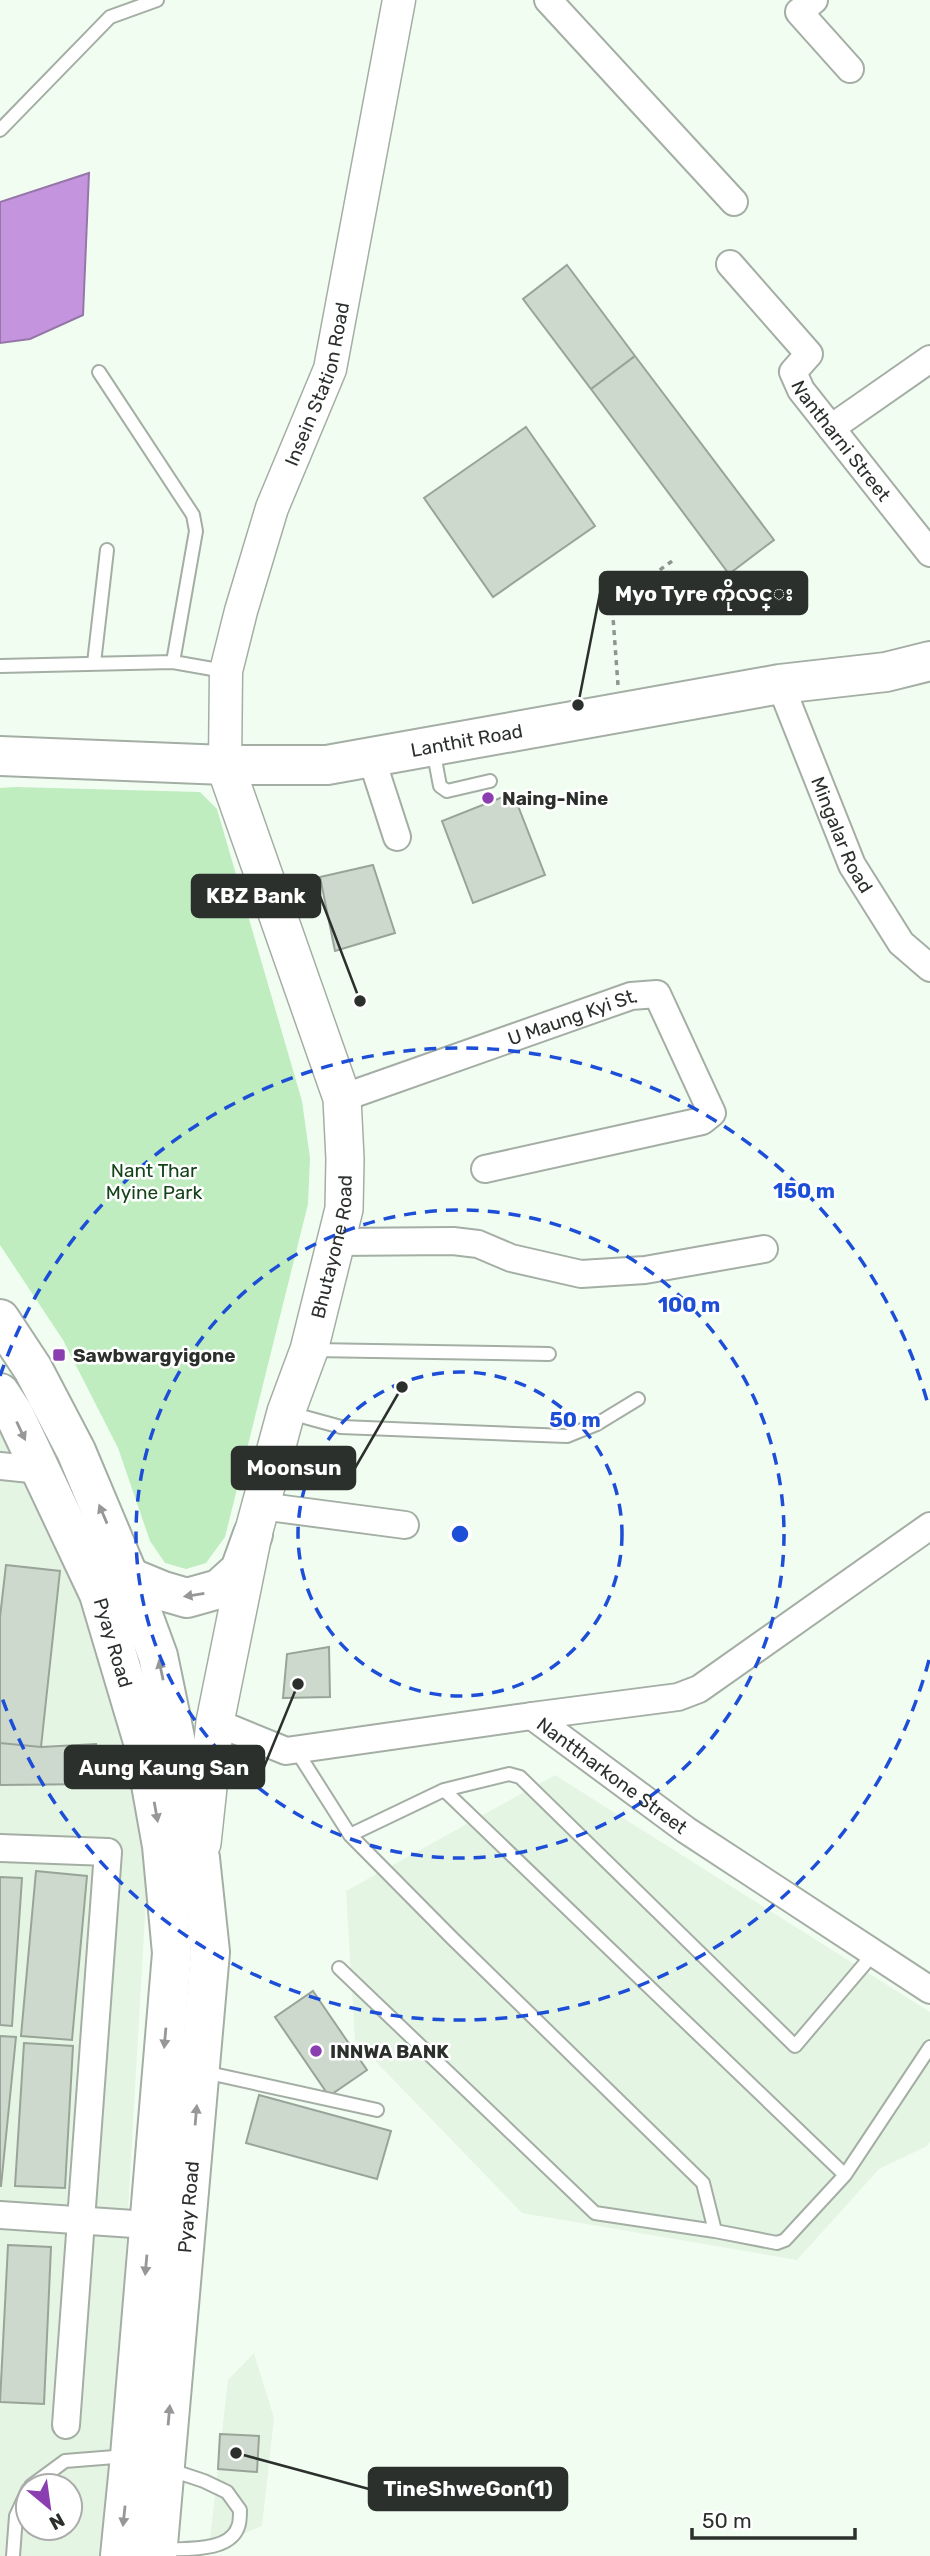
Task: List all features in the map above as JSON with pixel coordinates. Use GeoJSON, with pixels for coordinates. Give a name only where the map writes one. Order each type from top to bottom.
{"type":"FeatureCollection","features":[{"type":"Feature","properties":{"kind":"main road","name":"Lanthit Road"},"geometry":{"type":"LineString","coordinates":[[0,756],[225,765],[327,765],[780,684],[886,673],[930,661]]}},
{"type":"Feature","properties":{"kind":"main road","name":"Bhutayone Road"},"geometry":{"type":"LineString","coordinates":[[200,1858],[214,1727],[257,1520],[286,1412],[309,1350],[344,1209],[342,1098],[225,765]]}},
{"type":"Feature","properties":{"kind":"main road","name":"Pyay Road"},"geometry":{"type":"LineString","coordinates":[[0,1319],[33,1369],[76,1451],[114,1585]]}},
{"type":"Feature","properties":{"kind":"main road","name":"Pyay Road"},"geometry":{"type":"LineString","coordinates":[[0,1393],[14,1414],[40,1470],[158,1656],[162,1846],[172,1953],[168,2226],[147,2462],[120,2556]]}},
{"type":"Feature","properties":{"kind":"main road"},"geometry":{"type":"LineString","coordinates":[[114,1585],[163,1591],[187,1598],[219,1589],[240,1570],[257,1520]]}},
{"type":"Feature","properties":{"kind":"main road"},"geometry":{"type":"LineString","coordinates":[[160,1741],[214,1727]]}},
{"type":"Feature","properties":{"kind":"main road","name":"Pyay Road"},"geometry":{"type":"LineString","coordinates":[[160,1741],[200,1858],[210,1952],[200,2071],[168,2226]]}},
{"type":"Feature","properties":{"kind":"main road","name":"Pyay Road"},"geometry":{"type":"LineString","coordinates":[[172,1953],[200,1858]]}},
{"type":"Feature","properties":{"kind":"main road","name":"Pyay Road"},"geometry":{"type":"LineString","coordinates":[[147,2462],[157,2553]]}},
{"type":"Feature","properties":{"kind":"street","name":"Insein Station Road"},"geometry":{"type":"LineString","coordinates":[[225,765],[226,671],[272,508],[330,369],[399,0]]}},
{"type":"Feature","properties":{"kind":"street"},"geometry":{"type":"LineString","coordinates":[[548,0],[734,202]]}},
{"type":"Feature","properties":{"kind":"street"},"geometry":{"type":"LineString","coordinates":[[814,0],[799,12],[850,69]]}},
{"type":"Feature","properties":{"kind":"street","name":"Nantharni Street"},"geometry":{"type":"LineString","coordinates":[[730,264],[808,354],[793,372],[801,390],[930,552]]}},
{"type":"Feature","properties":{"kind":"street"},"geometry":{"type":"LineString","coordinates":[[831,428],[930,359]]}},
{"type":"Feature","properties":{"kind":"street","name":"Mingalar Road"},"geometry":{"type":"LineString","coordinates":[[780,684],[852,865],[901,943],[930,968]]}},
{"type":"Feature","properties":{"kind":"street"},"geometry":{"type":"LineString","coordinates":[[371,757],[397,837]]}},
{"type":"Feature","properties":{"kind":"street","name":"U Maung Kyi St."},"geometry":{"type":"LineString","coordinates":[[342,1098],[631,996],[657,994],[712,1113],[702,1121],[485,1169]]}},
{"type":"Feature","properties":{"kind":"street"},"geometry":{"type":"LineString","coordinates":[[336,1242],[453,1241],[478,1244],[511,1258],[581,1274],[645,1270],[764,1249]]}},
{"type":"Feature","properties":{"kind":"street"},"geometry":{"type":"LineString","coordinates":[[0,1466],[40,1470]]}},
{"type":"Feature","properties":{"kind":"street"},"geometry":{"type":"LineString","coordinates":[[257,1520],[405,1525]]}},
{"type":"Feature","properties":{"kind":"street"},"geometry":{"type":"LineString","coordinates":[[533,1716],[678,1697],[699,1689],[930,1526]]}},
{"type":"Feature","properties":{"kind":"street","name":"Nanttharkone Street"},"geometry":{"type":"LineString","coordinates":[[214,1727],[286,1751],[533,1716],[686,1830],[930,1990]]}},
{"type":"Feature","properties":{"kind":"street"},"geometry":{"type":"LineString","coordinates":[[0,1848],[108,1852],[66,2425]]}},
{"type":"Feature","properties":{"kind":"street"},"geometry":{"type":"LineString","coordinates":[[0,2214],[168,2226]]}},
{"type":"Feature","properties":{"kind":"lane"},"geometry":{"type":"LineString","coordinates":[[0,130],[110,17],[157,0]]}},
{"type":"Feature","properties":{"kind":"lane"},"geometry":{"type":"LineString","coordinates":[[99,372],[193,515],[195,531],[173,662]]}},
{"type":"Feature","properties":{"kind":"lane"},"geometry":{"type":"LineString","coordinates":[[94,663],[107,550]]}},
{"type":"Feature","properties":{"kind":"lane"},"geometry":{"type":"LineString","coordinates":[[0,666],[173,662],[226,671]]}},
{"type":"Feature","properties":{"kind":"lane"},"geometry":{"type":"LineString","coordinates":[[433,746],[440,786],[447,791],[490,781]]}},
{"type":"Feature","properties":{"kind":"lane"},"geometry":{"type":"LineString","coordinates":[[309,1350],[549,1354]]}},
{"type":"Feature","properties":{"kind":"lane"},"geometry":{"type":"LineString","coordinates":[[286,1412],[341,1427],[568,1436],[597,1424],[638,1399]]}},
{"type":"Feature","properties":{"kind":"lane"},"geometry":{"type":"LineString","coordinates":[[295,1750],[350,1835],[703,2183],[715,2231]]}},
{"type":"Feature","properties":{"kind":"lane"},"geometry":{"type":"LineString","coordinates":[[350,1835],[444,1790],[509,1774],[520,1777],[795,2046],[874,1953]]}},
{"type":"Feature","properties":{"kind":"lane"},"geometry":{"type":"LineString","coordinates":[[444,1790],[845,2175]]}},
{"type":"Feature","properties":{"kind":"lane"},"geometry":{"type":"LineString","coordinates":[[339,1968],[595,2213],[777,2243],[785,2240],[845,2175],[930,2047]]}},
{"type":"Feature","properties":{"kind":"lane"},"geometry":{"type":"LineString","coordinates":[[200,2071],[377,2110]]}},
{"type":"Feature","properties":{"kind":"lane"},"geometry":{"type":"LineString","coordinates":[[51,2472],[65,2461],[147,2462],[204,2481],[227,2492],[240,2510],[238,2528],[227,2542],[157,2553]]}},
{"type":"Feature","properties":{"kind":"path"},"geometry":{"type":"LineString","coordinates":[[619,712],[612,604],[675,559]]}},
{"type":"Feature","properties":{"kind":"shaded area"},"geometry":{"type":"Polygon","coordinates":[[[89,173],[83,315],[30,339],[0,343],[0,202],[89,173]]]}},
{"type":"Feature","properties":{"kind":"shaded area"},"geometry":{"type":"Polygon","coordinates":[[[0,1425],[77,1590],[137,1763],[146,1898],[115,2437],[104,2556],[0,2556],[0,1425]]]}},
{"type":"Feature","properties":{"kind":"shaded area"},"geometry":{"type":"Polygon","coordinates":[[[555,1775],[930,2012],[930,2141],[927,2146],[879,2169],[797,2260],[522,2213],[355,2040],[346,1891],[555,1775]]]}},
{"type":"Feature","properties":{"kind":"shaded area"},"geometry":{"type":"Polygon","coordinates":[[[254,2353],[274,2418],[262,2526],[209,2548],[228,2380],[254,2353]]]}},
{"type":"Feature","properties":{"kind":"green space","name":"Nant Thar Myine Park"},"geometry":{"type":"Polygon","coordinates":[[[0,788],[200,792],[217,809],[302,1101],[310,1158],[308,1204],[225,1537],[206,1563],[186,1569],[165,1563],[150,1541],[118,1448],[63,1340],[0,1245],[0,788]]]}},
{"type":"Feature","properties":{"kind":"building"},"geometry":{"type":"Polygon","coordinates":[[[567,265],[635,356],[591,389],[523,299],[567,265]]]}},
{"type":"Feature","properties":{"kind":"building"},"geometry":{"type":"Polygon","coordinates":[[[635,356],[774,540],[729,574],[591,389],[635,356]]]}},
{"type":"Feature","properties":{"kind":"building"},"geometry":{"type":"Polygon","coordinates":[[[526,427],[595,526],[493,597],[424,498],[526,427]]]}},
{"type":"Feature","properties":{"kind":"building"},"geometry":{"type":"Polygon","coordinates":[[[513,793],[545,875],[473,903],[442,821],[513,793]]]}},
{"type":"Feature","properties":{"kind":"building"},"geometry":{"type":"Polygon","coordinates":[[[373,865],[395,933],[335,951],[320,877],[373,865]]]}},
{"type":"Feature","properties":{"kind":"building"},"geometry":{"type":"Polygon","coordinates":[[[6,1565],[60,1571],[41,1747],[0,1743],[0,1617],[6,1565]]]}},
{"type":"Feature","properties":{"kind":"building"},"geometry":{"type":"Polygon","coordinates":[[[329,1647],[330,1697],[283,1698],[287,1654],[329,1647]]]}},
{"type":"Feature","properties":{"kind":"building"},"geometry":{"type":"Polygon","coordinates":[[[0,1743],[41,1747],[96,1744],[96,1784],[0,1785],[0,1743]]]}},
{"type":"Feature","properties":{"kind":"building"},"geometry":{"type":"Polygon","coordinates":[[[36,1871],[87,1876],[72,2040],[21,2036],[36,1871]]]}},
{"type":"Feature","properties":{"kind":"building"},"geometry":{"type":"Polygon","coordinates":[[[0,1877],[22,1878],[12,2026],[0,2025],[0,1877]]]}},
{"type":"Feature","properties":{"kind":"building"},"geometry":{"type":"Polygon","coordinates":[[[313,1991],[367,2070],[329,2096],[275,2017],[313,1991]]]}},
{"type":"Feature","properties":{"kind":"building"},"geometry":{"type":"Polygon","coordinates":[[[0,2036],[16,2037],[1,2186],[0,2186],[0,2036]]]}},
{"type":"Feature","properties":{"kind":"building"},"geometry":{"type":"Polygon","coordinates":[[[24,2043],[73,2046],[65,2188],[15,2186],[24,2043]]]}},
{"type":"Feature","properties":{"kind":"building"},"geometry":{"type":"Polygon","coordinates":[[[259,2095],[391,2131],[377,2179],[246,2143],[259,2095]]]}},
{"type":"Feature","properties":{"kind":"building"},"geometry":{"type":"Polygon","coordinates":[[[8,2245],[51,2247],[44,2404],[0,2402],[8,2245]]]}},
{"type":"Feature","properties":{"kind":"building"},"geometry":{"type":"Polygon","coordinates":[[[220,2434],[259,2436],[257,2472],[218,2469],[220,2434]]]}},
{"type":"Feature","properties":{"kind":"place","name":"Myo Tyre ကိုလင္း"},"geometry":{"type":"Point","coordinates":[578,705]}},
{"type":"Feature","properties":{"kind":"place","name":"Naing-Nine"},"geometry":{"type":"Point","coordinates":[488,798]}},
{"type":"Feature","properties":{"kind":"place","name":"KBZ Bank"},"geometry":{"type":"Point","coordinates":[360,1001]}},
{"type":"Feature","properties":{"kind":"place","name":"Sawbwargyigone"},"geometry":{"type":"Point","coordinates":[59,1355]}},
{"type":"Feature","properties":{"kind":"place","name":"Moonsun"},"geometry":{"type":"Point","coordinates":[402,1387]}},
{"type":"Feature","properties":{"kind":"place","name":"Aung Kaung San"},"geometry":{"type":"Point","coordinates":[298,1684]}},
{"type":"Feature","properties":{"kind":"place","name":"INNWA BANK"},"geometry":{"type":"Point","coordinates":[316,2051]}},
{"type":"Feature","properties":{"kind":"place","name":"TineShweGon(1)"},"geometry":{"type":"Point","coordinates":[236,2453]}}]}
